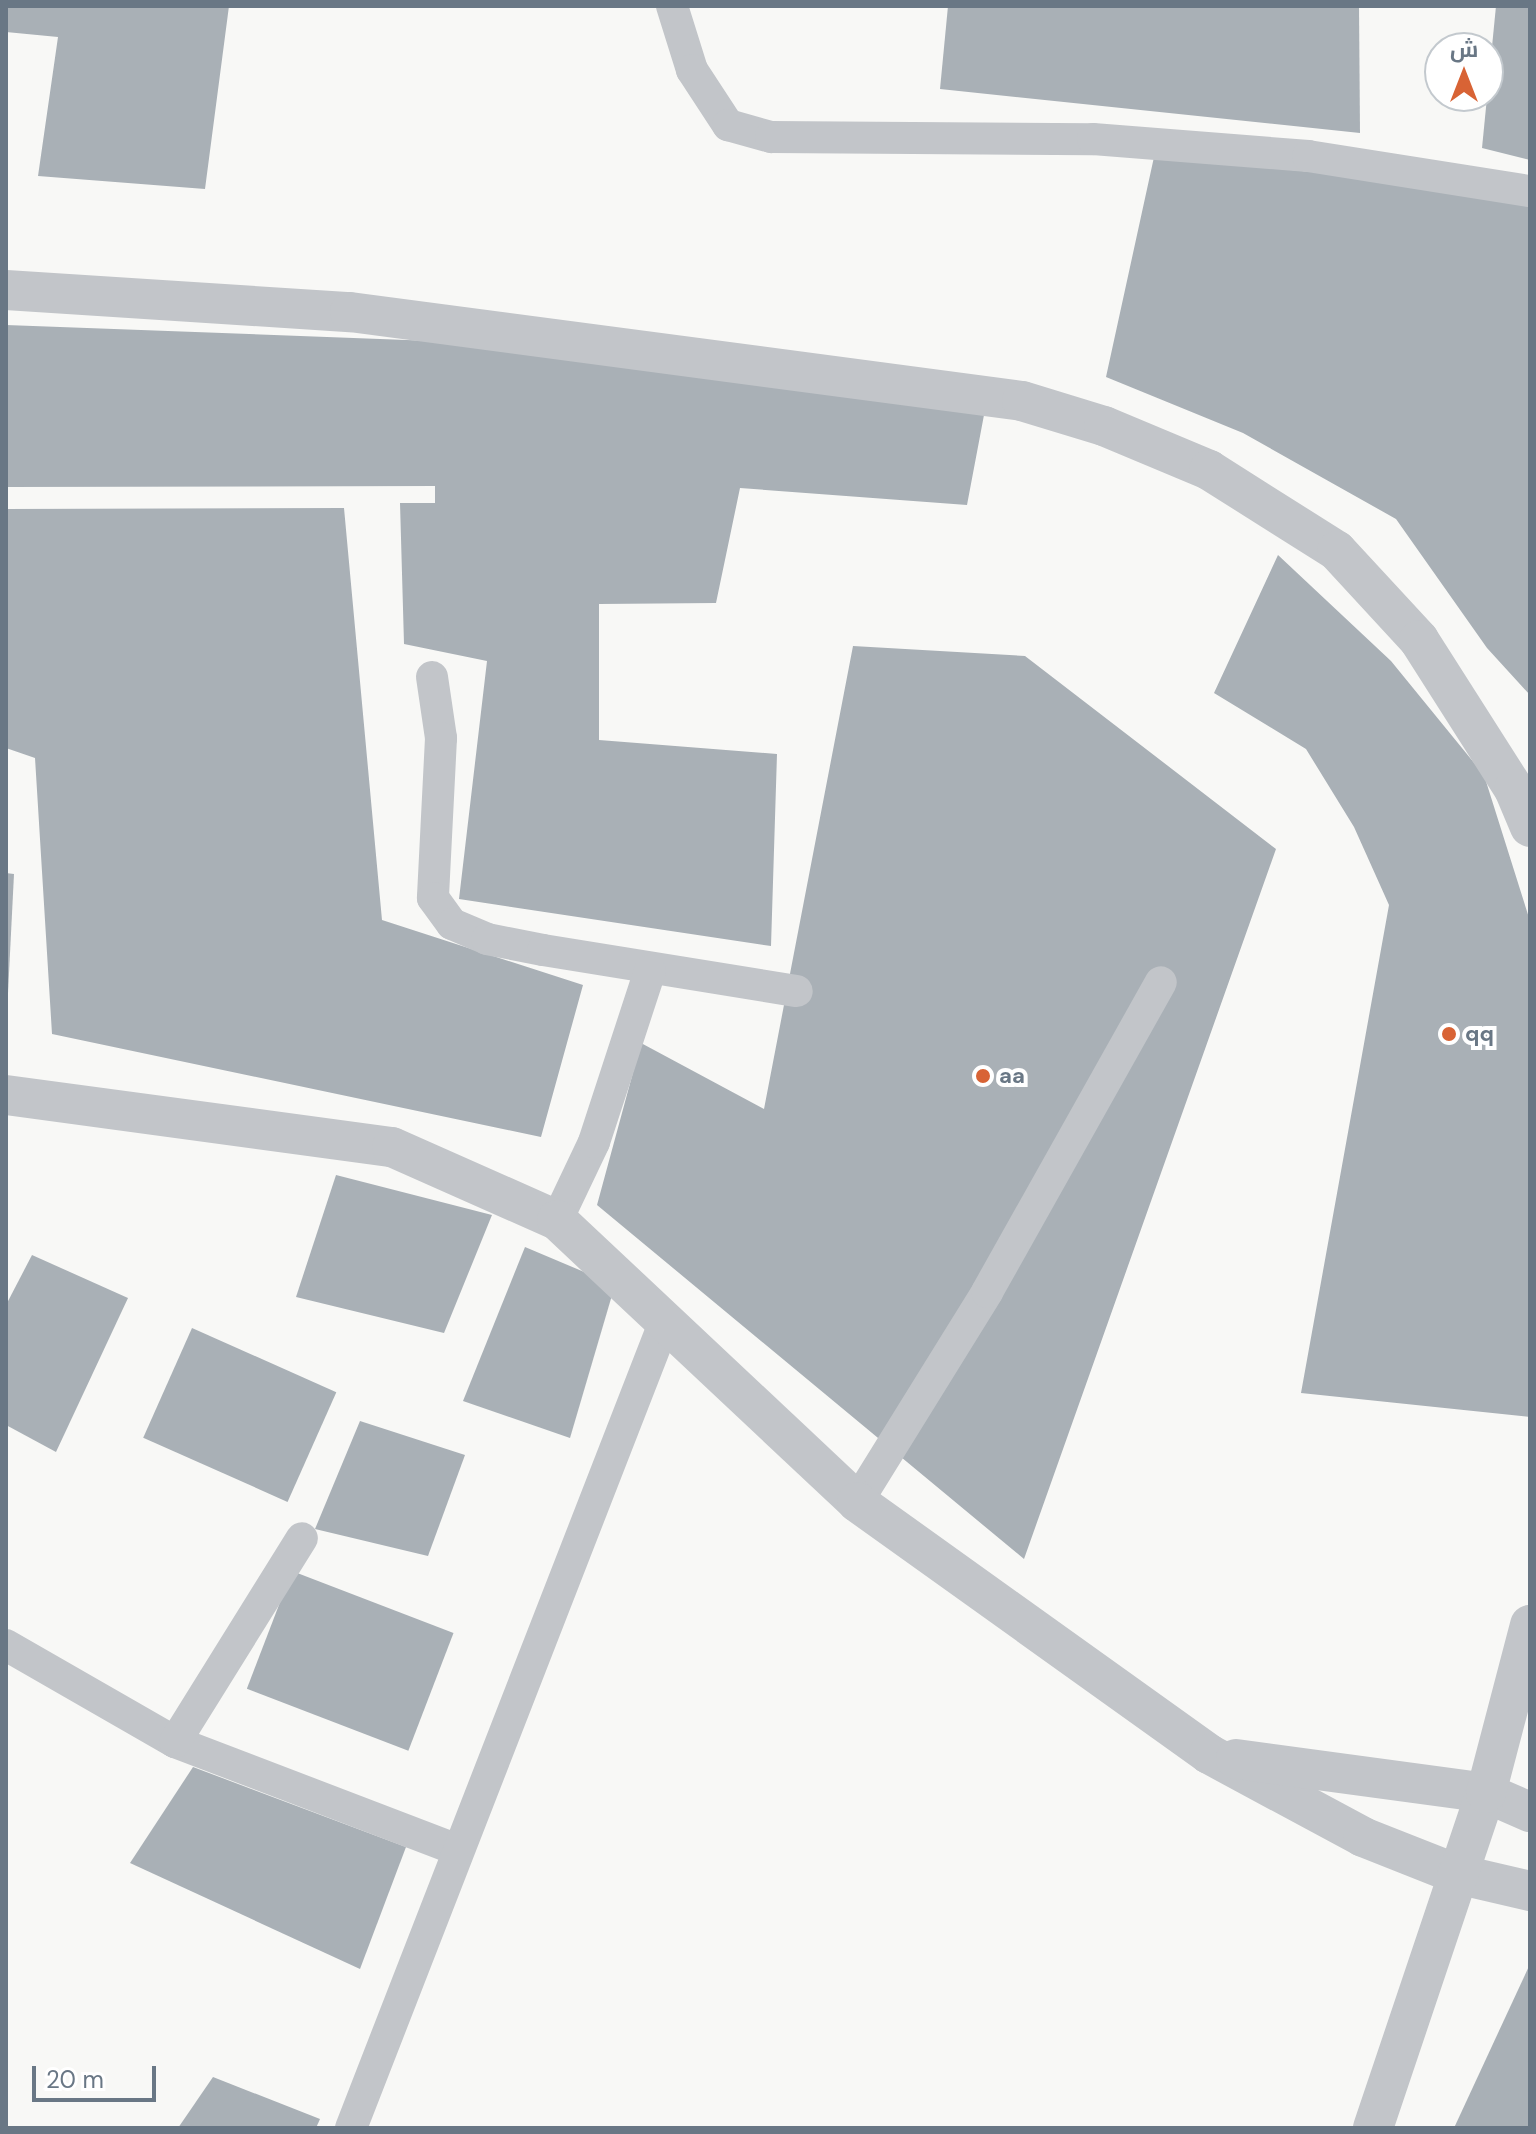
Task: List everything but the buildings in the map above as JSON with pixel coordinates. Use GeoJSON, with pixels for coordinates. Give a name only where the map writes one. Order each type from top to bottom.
{"type":"FeatureCollection","features":[{"type":"Feature","properties":{"kind":"street"},"geometry":{"type":"LineString","coordinates":[[672,6],[692,70],[728,125],[771,137],[1093,139],[1308,156],[1530,191]]}},
{"type":"Feature","properties":{"kind":"street"},"geometry":{"type":"LineString","coordinates":[[6,290],[397,318],[1022,401],[1104,426],[1209,470],[1337,551],[1419,640],[1522,794],[1530,827]]}},
{"type":"Feature","properties":{"kind":"street"},"geometry":{"type":"LineString","coordinates":[[432,677],[441,738],[433,898],[452,924],[487,939],[650,971],[797,991]]}},
{"type":"Feature","properties":{"kind":"street"},"geometry":{"type":"LineString","coordinates":[[557,1220],[594,1142],[650,971]]}},
{"type":"Feature","properties":{"kind":"street"},"geometry":{"type":"LineString","coordinates":[[857,1502],[987,1292],[1161,982]]}},
{"type":"Feature","properties":{"kind":"street"},"geometry":{"type":"LineString","coordinates":[[6,1095],[392,1147],[557,1220],[663,1326],[857,1502],[1209,1754],[1334,1823],[1457,1874],[1530,1891]]}},
{"type":"Feature","properties":{"kind":"street"},"geometry":{"type":"LineString","coordinates":[[351,2128],[663,1326]]}},
{"type":"Feature","properties":{"kind":"street"},"geometry":{"type":"LineString","coordinates":[[175,1742],[302,1538]]}},
{"type":"Feature","properties":{"kind":"street"},"geometry":{"type":"LineString","coordinates":[[1373,2128],[1486,1793],[1530,1625]]}},
{"type":"Feature","properties":{"kind":"street"},"geometry":{"type":"LineString","coordinates":[[6,1645],[175,1742],[458,1850]]}},
{"type":"Feature","properties":{"kind":"street"},"geometry":{"type":"LineString","coordinates":[[1209,1754],[1486,1793],[1530,1812]]}},
{"type":"Feature","properties":{"kind":"place","name":"qq"},"geometry":{"type":"Point","coordinates":[1449,1034]}},
{"type":"Feature","properties":{"kind":"place","name":"aa"},"geometry":{"type":"Point","coordinates":[983,1076]}}]}
